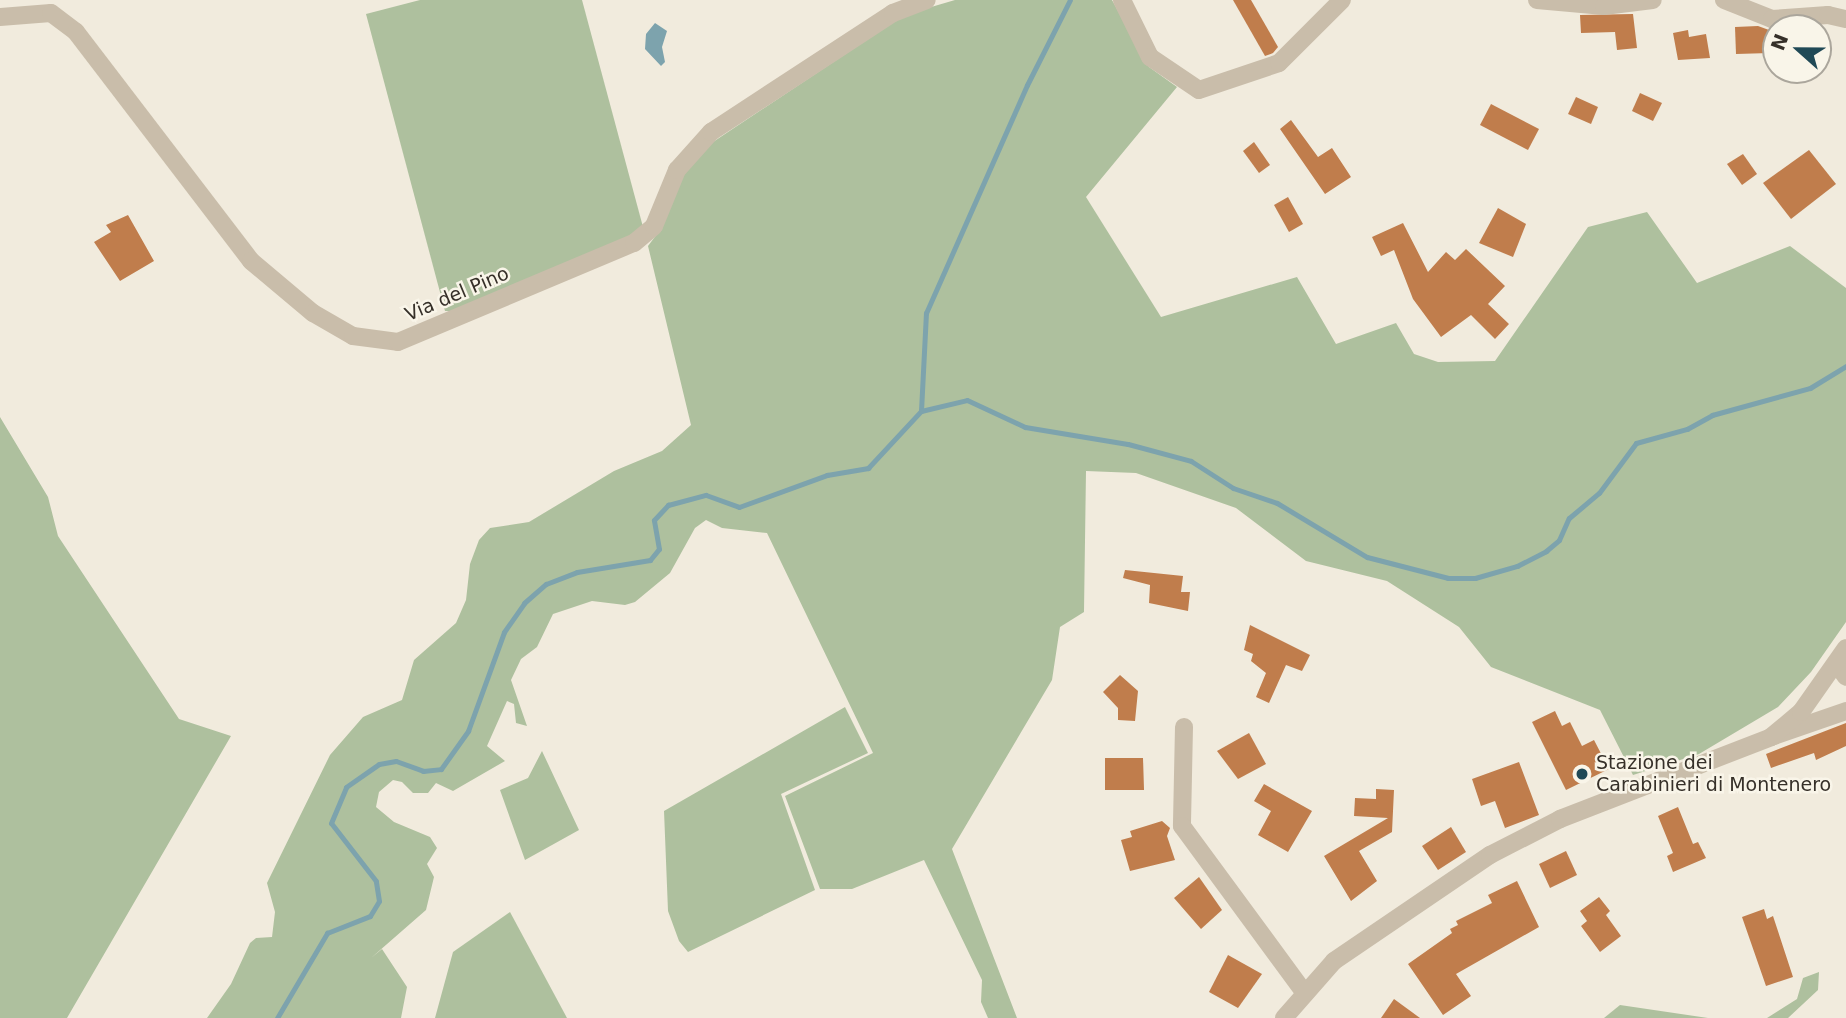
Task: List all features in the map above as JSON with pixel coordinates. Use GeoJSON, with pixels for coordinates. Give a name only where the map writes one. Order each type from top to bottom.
{"type":"FeatureCollection","features":[{"type":"Feature","properties":{"kind":"street","name":"Via del Pino"},"geometry":{"type":"LineString","coordinates":[[0,17],[51,13],[76,32],[251,261],[313,313],[353,336],[398,342],[634,243],[654,226],[677,170],[711,132],[893,13],[927,0]]}},
{"type":"Feature","properties":{"kind":"street"},"geometry":{"type":"LineString","coordinates":[[1122,0],[1150,57],[1199,90],[1279,63],[1342,0]]}},
{"type":"Feature","properties":{"kind":"street"},"geometry":{"type":"LineString","coordinates":[[1537,0],[1604,6],[1653,0]]}},
{"type":"Feature","properties":{"kind":"street"},"geometry":{"type":"LineString","coordinates":[[1724,0],[1772,19],[1828,15],[1846,19]]}},
{"type":"Feature","properties":{"kind":"street"},"geometry":{"type":"LineString","coordinates":[[1771,737],[1801,712],[1843,663]]}},
{"type":"Feature","properties":{"kind":"street"},"geometry":{"type":"LineString","coordinates":[[1284,1018],[1303,991],[1385,923],[1490,855],[1560,820],[1771,737],[1846,711]]}},
{"type":"Feature","properties":{"kind":"street"},"geometry":{"type":"LineString","coordinates":[[1801,712],[1822,721]]}},
{"type":"Feature","properties":{"kind":"street"},"geometry":{"type":"LineString","coordinates":[[1184,727],[1182,825],[1303,991]]}},
{"type":"Feature","properties":{"kind":"green space"},"geometry":{"type":"Polygon","coordinates":[[[420,0],[582,0],[643,227],[636,236],[455,311],[445,311],[366,14],[420,0]]]}},
{"type":"Feature","properties":{"kind":"green space"},"geometry":{"type":"Polygon","coordinates":[[[955,0],[1112,0],[1149,67],[1177,87],[1086,197],[1161,317],[1297,277],[1336,344],[1396,323],[1414,354],[1438,362],[1495,361],[1588,227],[1647,212],[1697,283],[1790,246],[1846,288],[1846,622],[1811,672],[1778,707],[1699,754],[1633,775],[1600,710],[1491,667],[1459,627],[1387,581],[1306,561],[1236,508],[1136,473],[1086,471],[1084,612],[1060,627],[1052,680],[952,849],[1017,1018],[988,1018],[981,1002],[982,980],[924,860],[852,889],[820,889],[785,796],[873,753],[767,533],[722,528],[706,520],[695,528],[670,573],[635,602],[625,605],[592,601],[553,614],[537,647],[521,659],[511,680],[527,726],[516,723],[514,704],[507,701],[487,746],[505,761],[453,791],[436,783],[428,793],[413,793],[402,782],[393,780],[379,792],[376,807],[394,822],[430,837],[437,848],[427,864],[434,877],[426,910],[371,958],[382,949],[407,987],[401,1018],[207,1018],[231,984],[250,943],[256,938],[272,937],[275,912],[267,883],[330,755],[363,717],[402,700],[414,660],[456,623],[466,600],[470,564],[479,540],[490,528],[529,522],[614,471],[662,451],[691,425],[648,246],[660,230],[686,165],[713,142],[904,15],[955,0]]]}},
{"type":"Feature","properties":{"kind":"green space"},"geometry":{"type":"Polygon","coordinates":[[[0,417],[48,497],[58,536],[179,719],[231,736],[67,1018],[0,1018],[0,417]]]}},
{"type":"Feature","properties":{"kind":"green space"},"geometry":{"type":"Polygon","coordinates":[[[845,707],[868,753],[781,794],[815,890],[688,952],[679,941],[668,911],[664,811],[845,707]]]}},
{"type":"Feature","properties":{"kind":"green space"},"geometry":{"type":"Polygon","coordinates":[[[542,751],[579,830],[525,860],[500,790],[528,778],[542,751]]]}},
{"type":"Feature","properties":{"kind":"green space"},"geometry":{"type":"Polygon","coordinates":[[[510,912],[567,1018],[435,1018],[453,952],[510,912]]]}},
{"type":"Feature","properties":{"kind":"green space"},"geometry":{"type":"Polygon","coordinates":[[[1819,972],[1818,990],[1788,1018],[1767,1018],[1797,999],[1803,978],[1819,972]]]}},
{"type":"Feature","properties":{"kind":"green space"},"geometry":{"type":"Polygon","coordinates":[[[1620,1005],[1708,1018],[1604,1018],[1620,1005]]]}},
{"type":"Feature","properties":{"kind":"water"},"geometry":{"type":"Polygon","coordinates":[[[655,23],[667,31],[662,47],[665,62],[661,66],[645,49],[646,34],[655,23]]]}},
{"type":"Feature","properties":{"kind":"building"},"geometry":{"type":"Polygon","coordinates":[[[1233,0],[1251,0],[1278,47],[1273,53],[1265,56],[1233,0]]]}},
{"type":"Feature","properties":{"kind":"building"},"geometry":{"type":"Polygon","coordinates":[[[1633,14],[1637,48],[1617,50],[1615,32],[1581,33],[1580,15],[1633,14]]]}},
{"type":"Feature","properties":{"kind":"building"},"geometry":{"type":"Polygon","coordinates":[[[1735,27],[1762,27],[1762,53],[1736,54],[1735,27]]]}},
{"type":"Feature","properties":{"kind":"building"},"geometry":{"type":"Polygon","coordinates":[[[1688,30],[1689,37],[1706,34],[1710,58],[1678,60],[1673,33],[1688,30]]]}},
{"type":"Feature","properties":{"kind":"building"},"geometry":{"type":"Polygon","coordinates":[[[1640,93],[1662,103],[1653,121],[1632,111],[1640,93]]]}},
{"type":"Feature","properties":{"kind":"building"},"geometry":{"type":"Polygon","coordinates":[[[1576,97],[1598,107],[1591,124],[1568,114],[1576,97]]]}},
{"type":"Feature","properties":{"kind":"building"},"geometry":{"type":"Polygon","coordinates":[[[1491,104],[1539,129],[1528,150],[1480,125],[1491,104]]]}},
{"type":"Feature","properties":{"kind":"building"},"geometry":{"type":"Polygon","coordinates":[[[1291,120],[1318,157],[1332,148],[1351,177],[1325,194],[1280,129],[1291,120]]]}},
{"type":"Feature","properties":{"kind":"building"},"geometry":{"type":"Polygon","coordinates":[[[1254,142],[1270,165],[1259,173],[1243,151],[1254,142]]]}},
{"type":"Feature","properties":{"kind":"building"},"geometry":{"type":"Polygon","coordinates":[[[1809,150],[1836,184],[1791,219],[1763,183],[1809,150]]]}},
{"type":"Feature","properties":{"kind":"building"},"geometry":{"type":"Polygon","coordinates":[[[1743,154],[1757,174],[1742,185],[1727,164],[1743,154]]]}},
{"type":"Feature","properties":{"kind":"building"},"geometry":{"type":"Polygon","coordinates":[[[1288,197],[1303,224],[1289,232],[1274,205],[1288,197]]]}},
{"type":"Feature","properties":{"kind":"building"},"geometry":{"type":"Polygon","coordinates":[[[1498,208],[1526,224],[1513,257],[1479,243],[1498,208]]]}},
{"type":"Feature","properties":{"kind":"building"},"geometry":{"type":"Polygon","coordinates":[[[128,215],[154,261],[120,281],[94,242],[111,232],[106,225],[128,215]]]}},
{"type":"Feature","properties":{"kind":"building"},"geometry":{"type":"Polygon","coordinates":[[[1403,223],[1428,272],[1446,252],[1455,260],[1466,249],[1505,286],[1488,304],[1509,324],[1495,339],[1471,315],[1441,337],[1413,299],[1394,250],[1381,256],[1372,237],[1403,223]]]}},
{"type":"Feature","properties":{"kind":"building"},"geometry":{"type":"Polygon","coordinates":[[[1125,570],[1183,576],[1181,592],[1190,592],[1188,611],[1149,603],[1150,585],[1123,578],[1125,570]]]}},
{"type":"Feature","properties":{"kind":"building"},"geometry":{"type":"Polygon","coordinates":[[[1250,625],[1310,655],[1302,671],[1286,665],[1269,703],[1256,697],[1266,673],[1251,661],[1253,654],[1244,650],[1250,625]]]}},
{"type":"Feature","properties":{"kind":"building"},"geometry":{"type":"Polygon","coordinates":[[[1120,675],[1138,691],[1135,721],[1118,720],[1118,708],[1103,692],[1120,675]]]}},
{"type":"Feature","properties":{"kind":"building"},"geometry":{"type":"Polygon","coordinates":[[[1555,711],[1562,726],[1570,722],[1582,746],[1594,740],[1609,769],[1566,790],[1532,722],[1555,711]]]}},
{"type":"Feature","properties":{"kind":"building"},"geometry":{"type":"Polygon","coordinates":[[[1846,723],[1846,746],[1816,760],[1814,753],[1771,768],[1766,754],[1846,723]]]}},
{"type":"Feature","properties":{"kind":"building"},"geometry":{"type":"Polygon","coordinates":[[[1249,733],[1266,764],[1238,779],[1217,751],[1249,733]]]}},
{"type":"Feature","properties":{"kind":"building"},"geometry":{"type":"Polygon","coordinates":[[[1105,758],[1143,758],[1144,790],[1105,790],[1105,758]]]}},
{"type":"Feature","properties":{"kind":"building"},"geometry":{"type":"Polygon","coordinates":[[[1519,762],[1539,815],[1505,828],[1495,801],[1481,806],[1472,779],[1519,762]]]}},
{"type":"Feature","properties":{"kind":"building"},"geometry":{"type":"Polygon","coordinates":[[[1264,784],[1312,811],[1288,852],[1258,835],[1271,811],[1254,801],[1264,784]]]}},
{"type":"Feature","properties":{"kind":"building"},"geometry":{"type":"Polygon","coordinates":[[[1376,789],[1394,790],[1392,832],[1359,851],[1377,881],[1351,901],[1324,856],[1388,818],[1354,816],[1355,798],[1376,799],[1376,789]]]}},
{"type":"Feature","properties":{"kind":"building"},"geometry":{"type":"Polygon","coordinates":[[[1678,807],[1693,844],[1698,842],[1706,858],[1673,872],[1667,856],[1673,853],[1658,816],[1678,807]]]}},
{"type":"Feature","properties":{"kind":"building"},"geometry":{"type":"Polygon","coordinates":[[[1162,821],[1170,828],[1167,836],[1175,860],[1130,871],[1121,840],[1132,837],[1130,831],[1162,821]]]}},
{"type":"Feature","properties":{"kind":"building"},"geometry":{"type":"Polygon","coordinates":[[[1451,827],[1466,852],[1438,870],[1422,846],[1451,827]]]}},
{"type":"Feature","properties":{"kind":"building"},"geometry":{"type":"Polygon","coordinates":[[[1566,851],[1577,875],[1550,888],[1539,864],[1566,851]]]}},
{"type":"Feature","properties":{"kind":"building"},"geometry":{"type":"Polygon","coordinates":[[[1199,877],[1222,910],[1201,929],[1174,898],[1199,877]]]}},
{"type":"Feature","properties":{"kind":"building"},"geometry":{"type":"Polygon","coordinates":[[[1517,881],[1539,927],[1456,974],[1471,996],[1443,1015],[1408,964],[1452,933],[1450,929],[1458,925],[1456,921],[1492,903],[1488,895],[1517,881]]]}},
{"type":"Feature","properties":{"kind":"building"},"geometry":{"type":"Polygon","coordinates":[[[1599,897],[1610,911],[1606,915],[1621,936],[1600,952],[1581,926],[1587,921],[1580,911],[1599,897]]]}},
{"type":"Feature","properties":{"kind":"building"},"geometry":{"type":"Polygon","coordinates":[[[1764,909],[1767,919],[1773,916],[1793,977],[1766,986],[1742,917],[1764,909]]]}},
{"type":"Feature","properties":{"kind":"building"},"geometry":{"type":"Polygon","coordinates":[[[1228,955],[1262,974],[1238,1008],[1209,992],[1228,955]]]}},
{"type":"Feature","properties":{"kind":"building"},"geometry":{"type":"Polygon","coordinates":[[[1394,999],[1420,1018],[1381,1018],[1394,999]]]}},
{"type":"Feature","properties":{"kind":"waterway"},"geometry":{"type":"LineString","coordinates":[[921,411],[926,313],[1027,85],[1070,0]]}},
{"type":"Feature","properties":{"kind":"waterway"},"geometry":{"type":"LineString","coordinates":[[277,1018],[327,933],[370,916],[379,901],[376,881],[331,823],[346,787],[379,764],[396,761],[423,771],[441,769],[468,731],[504,632],[524,603],[546,584],[577,572],[650,560],[659,549],[654,520],[668,505],[706,495],[739,507],[827,475],[868,468],[921,411],[967,400],[1025,427],[1128,444],[1191,461],[1233,488],[1277,503],[1367,557],[1448,578],[1475,578],[1517,566],[1546,551],[1559,540],[1569,518],[1599,493],[1636,443],[1687,429],[1712,415],[1810,388],[1846,366]]}},
{"type":"Feature","properties":{"kind":"place","name":"Stazione dei Carabinieri di Montenero"},"geometry":{"type":"Point","coordinates":[1582,774]}}]}
